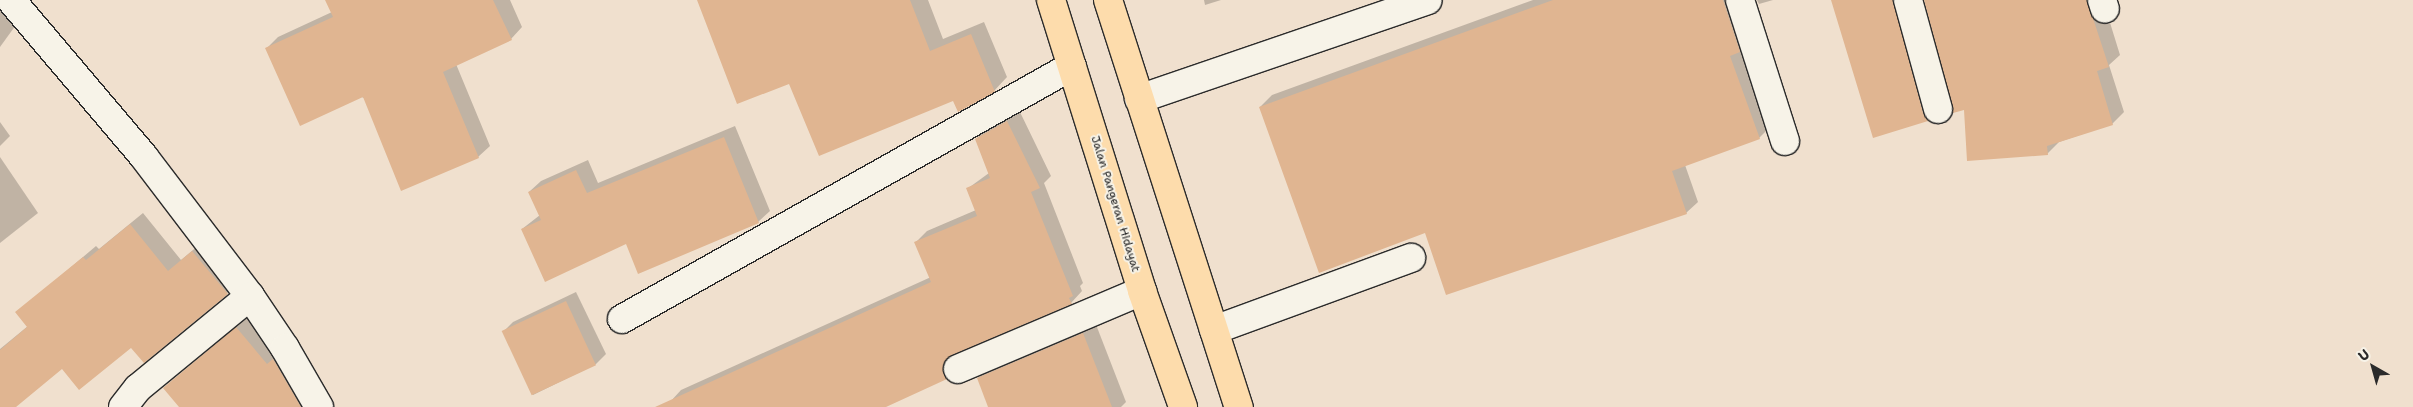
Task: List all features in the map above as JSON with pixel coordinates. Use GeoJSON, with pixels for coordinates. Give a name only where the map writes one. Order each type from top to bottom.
{"type":"FeatureCollection","features":[{"type":"Feature","properties":{"kind":"highway","name":"Jalan Pangeran Hidayat"},"geometry":{"type":"LineString","coordinates":[[1051,0],[1142,291],[1183,407]]}},
{"type":"Feature","properties":{"kind":"highway"},"geometry":{"type":"LineString","coordinates":[[1108,0],[1239,407]]}},
{"type":"Feature","properties":{"kind":"street"},"geometry":{"type":"LineString","coordinates":[[11,0],[144,158],[250,296],[285,348],[319,407]]}},
{"type":"Feature","properties":{"kind":"street"},"geometry":{"type":"LineString","coordinates":[[1139,99],[1428,0]]}},
{"type":"Feature","properties":{"kind":"street"},"geometry":{"type":"LineString","coordinates":[[1740,0],[1785,141]]}},
{"type":"Feature","properties":{"kind":"street"},"geometry":{"type":"LineString","coordinates":[[1908,0],[1938,109]]}},
{"type":"Feature","properties":{"kind":"street"},"geometry":{"type":"LineString","coordinates":[[622,319],[1072,66]]}},
{"type":"Feature","properties":{"kind":"street"},"geometry":{"type":"LineString","coordinates":[[1214,330],[1411,258]]}},
{"type":"Feature","properties":{"kind":"street"},"geometry":{"type":"LineString","coordinates":[[958,369],[1142,291]]}},
{"type":"Feature","properties":{"kind":"street"},"geometry":{"type":"LineString","coordinates":[[123,407],[138,388],[250,296]]}},
{"type":"Feature","properties":{"kind":"building"},"geometry":{"type":"Polygon","coordinates":[[[325,0],[493,0],[512,40],[443,72],[479,158],[401,191],[363,97],[300,126],[265,48],[333,17],[325,0]]]}},
{"type":"Feature","properties":{"kind":"building"},"geometry":{"type":"Polygon","coordinates":[[[697,0],[910,0],[930,51],[971,34],[995,92],[958,112],[953,101],[819,156],[789,84],[737,104],[697,0]]]}},
{"type":"Feature","properties":{"kind":"building"},"geometry":{"type":"Polygon","coordinates":[[[1553,0],[1723,0],[1740,52],[1730,56],[1760,139],[1672,171],[1687,214],[1446,295],[1425,233],[1319,273],[1259,107],[1553,0]]]}},
{"type":"Feature","properties":{"kind":"building"},"geometry":{"type":"Polygon","coordinates":[[[1831,0],[1893,0],[1923,113],[1928,121],[1873,138],[1831,0]]]}},
{"type":"Feature","properties":{"kind":"building"},"geometry":{"type":"Polygon","coordinates":[[[1924,0],[2087,0],[2109,67],[2097,71],[2113,125],[2047,146],[2048,155],[1967,161],[1964,110],[1953,113],[1924,0]]]}},
{"type":"Feature","properties":{"kind":"building"},"geometry":{"type":"Polygon","coordinates":[[[1007,121],[1040,188],[1031,192],[1073,296],[1069,298],[1072,304],[952,355],[943,367],[947,379],[886,407],[655,407],[931,282],[914,242],[977,216],[966,188],[990,178],[975,139],[1007,121]]]}},
{"type":"Feature","properties":{"kind":"building"},"geometry":{"type":"Polygon","coordinates":[[[724,137],[759,223],[638,274],[626,244],[545,282],[521,229],[541,220],[528,192],[576,170],[587,193],[724,137]]]}},
{"type":"Feature","properties":{"kind":"building"},"geometry":{"type":"Polygon","coordinates":[[[130,224],[168,271],[192,251],[228,294],[144,363],[131,348],[79,390],[62,369],[16,407],[0,407],[0,350],[27,327],[15,312],[83,257],[86,260],[130,224]]]}},
{"type":"Feature","properties":{"kind":"building"},"geometry":{"type":"Polygon","coordinates":[[[566,301],[596,365],[532,395],[502,331],[566,301]]]}},
{"type":"Feature","properties":{"kind":"building"},"geometry":{"type":"Polygon","coordinates":[[[236,327],[267,364],[273,359],[301,407],[179,407],[163,388],[236,327]]]}},
{"type":"Feature","properties":{"kind":"building"},"geometry":{"type":"Polygon","coordinates":[[[1083,333],[1112,407],[988,407],[977,378],[1083,333]]]}}]}
